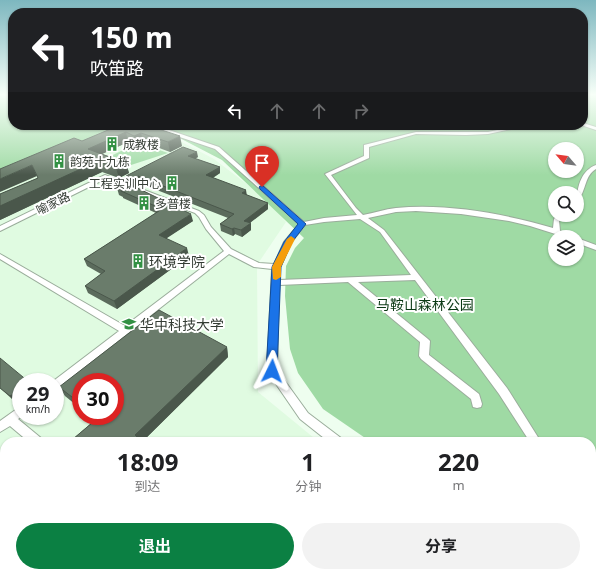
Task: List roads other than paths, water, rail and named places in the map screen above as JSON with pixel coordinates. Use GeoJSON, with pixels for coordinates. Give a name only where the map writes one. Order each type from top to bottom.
{"type":"FeatureCollection","features":[{"type":"Feature","properties":{"kind":"street"},"geometry":{"type":"LineString","coordinates":[[160,130],[217,148],[303,224]]}},
{"type":"Feature","properties":{"kind":"street"},"geometry":{"type":"LineString","coordinates":[[503,130],[488,133],[466,134],[416,133],[366,146],[367,157],[328,174],[354,209],[362,217],[382,231],[504,392],[533,437]]}},
{"type":"Feature","properties":{"kind":"street"},"geometry":{"type":"LineString","coordinates":[[583,186],[584,179],[588,171],[596,167]]}},
{"type":"Feature","properties":{"kind":"street","name":"喻家路"},"geometry":{"type":"LineString","coordinates":[[0,228],[105,177],[120,182]]}},
{"type":"Feature","properties":{"kind":"street"},"geometry":{"type":"LineString","coordinates":[[120,182],[127,178]]}},
{"type":"Feature","properties":{"kind":"street"},"geometry":{"type":"LineString","coordinates":[[120,182],[198,212],[202,216],[208,228],[228,251],[257,265],[276,267]]}},
{"type":"Feature","properties":{"kind":"street"},"geometry":{"type":"LineString","coordinates":[[331,437],[304,416],[272,371],[276,267],[288,242],[303,224],[318,220],[362,217],[396,210],[459,211],[553,230]]}},
{"type":"Feature","properties":{"kind":"street"},"geometry":{"type":"LineString","coordinates":[[584,243],[596,248]]}},
{"type":"Feature","properties":{"kind":"street"},"geometry":{"type":"LineString","coordinates":[[64,377],[228,251]]}},
{"type":"Feature","properties":{"kind":"street"},"geometry":{"type":"LineString","coordinates":[[0,256],[125,330]]}},
{"type":"Feature","properties":{"kind":"street"},"geometry":{"type":"LineString","coordinates":[[276,282],[416,276]]}},
{"type":"Feature","properties":{"kind":"street"},"geometry":{"type":"LineString","coordinates":[[349,279],[425,341],[424,356],[475,397],[477,404]]}},
{"type":"Feature","properties":{"kind":"street"},"geometry":{"type":"LineString","coordinates":[[0,427],[10,419],[31,437]]}},
{"type":"Feature","properties":{"kind":"place","name":"成教楼"},"geometry":{"type":"Point","coordinates":[112,144]}},
{"type":"Feature","properties":{"kind":"place","name":"韵苑十九栋"},"geometry":{"type":"Point","coordinates":[59,161]}},
{"type":"Feature","properties":{"kind":"place","name":"工程实训中心"},"geometry":{"type":"Point","coordinates":[172,183]}},
{"type":"Feature","properties":{"kind":"place","name":"多普楼"},"geometry":{"type":"Point","coordinates":[144,203]}},
{"type":"Feature","properties":{"kind":"place","name":"环境学院"},"geometry":{"type":"Point","coordinates":[138,261]}},
{"type":"Feature","properties":{"kind":"place","name":"华中科技大学"},"geometry":{"type":"Point","coordinates":[129,324]}},
{"type":"Feature","properties":{"kind":"park label","name":"马鞍山森林公园"},"geometry":{"type":"Point","coordinates":[425,304]}}]}
